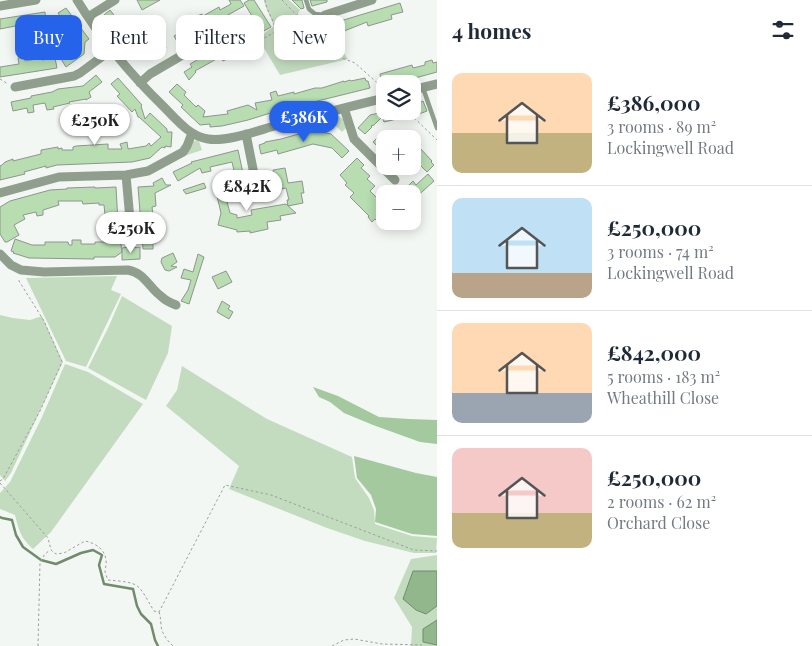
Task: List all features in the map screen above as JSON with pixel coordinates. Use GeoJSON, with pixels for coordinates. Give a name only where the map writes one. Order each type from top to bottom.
{"type":"FeatureCollection","features":[{"type":"Feature","properties":{"kind":"street"},"geometry":{"type":"LineString","coordinates":[[0,6],[36,0]]}},
{"type":"Feature","properties":{"kind":"street"},"geometry":{"type":"LineString","coordinates":[[78,0],[92,23]]}},
{"type":"Feature","properties":{"kind":"street"},"geometry":{"type":"LineString","coordinates":[[88,17],[114,0]]}},
{"type":"Feature","properties":{"kind":"street"},"geometry":{"type":"LineString","coordinates":[[325,15],[372,0]]}},
{"type":"Feature","properties":{"kind":"street"},"geometry":{"type":"LineString","coordinates":[[140,83],[150,74],[176,59]]}},
{"type":"Feature","properties":{"kind":"street"},"geometry":{"type":"LineString","coordinates":[[15,87],[74,76],[98,60]]}},
{"type":"Feature","properties":{"kind":"street"},"geometry":{"type":"LineString","coordinates":[[120,60],[185,128],[201,138],[216,140],[246,134],[376,100]]}},
{"type":"Feature","properties":{"kind":"street"},"geometry":{"type":"LineString","coordinates":[[423,88],[437,84]]}},
{"type":"Feature","properties":{"kind":"street"},"geometry":{"type":"LineString","coordinates":[[344,108],[354,139],[395,180]]}},
{"type":"Feature","properties":{"kind":"street"},"geometry":{"type":"LineString","coordinates":[[0,193],[59,177],[126,174],[148,171],[176,156],[187,146],[192,133]]}},
{"type":"Feature","properties":{"kind":"street"},"geometry":{"type":"LineString","coordinates":[[246,134],[257,189]]}},
{"type":"Feature","properties":{"kind":"street"},"geometry":{"type":"LineString","coordinates":[[126,174],[132,242]]}},
{"type":"Feature","properties":{"kind":"street"},"geometry":{"type":"LineString","coordinates":[[245,192],[270,188]]}},
{"type":"Feature","properties":{"kind":"street"},"geometry":{"type":"LineString","coordinates":[[0,254],[11,265],[21,270],[44,272],[135,271],[162,298],[176,305]]}},
{"type":"Feature","properties":{"kind":"lane"},"geometry":{"type":"LineString","coordinates":[[306,0],[309,9],[314,14],[325,15]]}},
{"type":"Feature","properties":{"kind":"lane"},"geometry":{"type":"LineString","coordinates":[[423,88],[437,128]]}},
{"type":"Feature","properties":{"kind":"path"},"geometry":{"type":"LineString","coordinates":[[265,0],[274,21]]}},
{"type":"Feature","properties":{"kind":"path"},"geometry":{"type":"LineString","coordinates":[[282,0],[297,15]]}},
{"type":"Feature","properties":{"kind":"path"},"geometry":{"type":"LineString","coordinates":[[345,59],[351,60],[376,82]]}},
{"type":"Feature","properties":{"kind":"path"},"geometry":{"type":"LineString","coordinates":[[416,120],[437,140]]}},
{"type":"Feature","properties":{"kind":"path"},"geometry":{"type":"LineString","coordinates":[[21,270],[22,275],[19,281],[44,321],[62,362],[40,411],[0,482],[48,538],[51,550],[56,554],[64,553],[86,541],[94,543],[105,555],[107,561],[105,572],[108,580],[130,582],[138,586],[154,611],[159,612]]}},
{"type":"Feature","properties":{"kind":"path"},"geometry":{"type":"LineString","coordinates":[[173,646],[164,634],[159,612],[225,485],[271,495],[414,550],[437,551]]}},
{"type":"Feature","properties":{"kind":"path"},"geometry":{"type":"LineString","coordinates":[[38,646],[40,562],[45,554],[51,550]]}},
{"type":"Feature","properties":{"kind":"path"},"geometry":{"type":"LineString","coordinates":[[332,646],[344,640],[354,639],[382,644],[422,645]]}},
{"type":"Feature","properties":{"kind":"shaded area"},"geometry":{"type":"Polygon","coordinates":[[[264,0],[289,0],[300,10],[299,15],[274,15],[274,26],[264,0]]]}},
{"type":"Feature","properties":{"kind":"shaded area"},"geometry":{"type":"Polygon","coordinates":[[[274,26],[274,60],[344,60],[280,75],[264,48],[264,34],[274,26]]]}},
{"type":"Feature","properties":{"kind":"shaded area"},"geometry":{"type":"Polygon","coordinates":[[[338,116],[343,119],[347,127],[342,132],[328,118],[338,116]]]}},
{"type":"Feature","properties":{"kind":"shaded area"},"geometry":{"type":"Polygon","coordinates":[[[197,140],[202,150],[184,156],[192,142],[197,140]]]}},
{"type":"Feature","properties":{"kind":"shaded area"},"geometry":{"type":"Polygon","coordinates":[[[117,276],[111,290],[121,294],[86,367],[66,361],[26,278],[117,276]]]}},
{"type":"Feature","properties":{"kind":"shaded area"},"geometry":{"type":"Polygon","coordinates":[[[122,296],[172,326],[168,353],[146,400],[88,368],[122,296]]]}},
{"type":"Feature","properties":{"kind":"shaded area"},"geometry":{"type":"Polygon","coordinates":[[[0,315],[30,320],[42,316],[63,362],[11,473],[5,481],[0,475],[0,315]]]}},
{"type":"Feature","properties":{"kind":"shaded area"},"geometry":{"type":"Polygon","coordinates":[[[65,364],[88,372],[143,404],[51,532],[33,549],[21,534],[15,515],[0,509],[0,493],[10,482],[42,417],[65,364]]]}},
{"type":"Feature","properties":{"kind":"shaded area"},"geometry":{"type":"Polygon","coordinates":[[[182,366],[267,419],[352,457],[355,478],[369,498],[374,510],[375,524],[412,536],[437,538],[436,553],[414,553],[365,541],[229,489],[239,466],[166,406],[177,390],[182,366]]]}},
{"type":"Feature","properties":{"kind":"shaded area"},"geometry":{"type":"Polygon","coordinates":[[[313,387],[338,396],[379,417],[437,420],[437,444],[420,442],[344,413],[330,402],[319,397],[313,387]]]}},
{"type":"Feature","properties":{"kind":"shaded area"},"geometry":{"type":"Polygon","coordinates":[[[354,456],[437,477],[437,536],[412,534],[375,522],[376,509],[371,495],[357,478],[354,456]]]}},
{"type":"Feature","properties":{"kind":"shaded area"},"geometry":{"type":"Polygon","coordinates":[[[437,555],[437,571],[413,571],[426,614],[437,606],[437,620],[423,629],[423,642],[437,646],[411,646],[412,627],[394,598],[411,559],[437,555]]]}},
{"type":"Feature","properties":{"kind":"shaded area"},"geometry":{"type":"Polygon","coordinates":[[[413,571],[437,571],[437,606],[426,614],[416,610],[403,599],[413,571]]]}},
{"type":"Feature","properties":{"kind":"shaded area"},"geometry":{"type":"Polygon","coordinates":[[[437,620],[437,645],[423,642],[423,629],[437,620]]]}},
{"type":"Feature","properties":{"kind":"building"},"geometry":{"type":"Polygon","coordinates":[[[137,0],[160,0],[142,10],[137,0]]]}},
{"type":"Feature","properties":{"kind":"building"},"geometry":{"type":"Polygon","coordinates":[[[229,0],[240,0],[244,6],[228,15],[205,15],[219,7],[220,10],[231,4],[229,0]]]}},
{"type":"Feature","properties":{"kind":"building"},"geometry":{"type":"Polygon","coordinates":[[[254,0],[263,15],[251,15],[244,3],[254,0]]]}},
{"type":"Feature","properties":{"kind":"building"},"geometry":{"type":"Polygon","coordinates":[[[292,0],[302,0],[304,8],[301,9],[292,0]]]}},
{"type":"Feature","properties":{"kind":"building"},"geometry":{"type":"Polygon","coordinates":[[[310,0],[327,0],[327,2],[312,6],[310,0]]]}},
{"type":"Feature","properties":{"kind":"building"},"geometry":{"type":"Polygon","coordinates":[[[400,3],[403,12],[391,15],[392,19],[368,26],[367,22],[345,31],[345,20],[400,3]]]}},
{"type":"Feature","properties":{"kind":"building"},"geometry":{"type":"Polygon","coordinates":[[[66,8],[71,15],[59,15],[58,13],[66,8]]]}},
{"type":"Feature","properties":{"kind":"building"},"geometry":{"type":"Polygon","coordinates":[[[110,10],[114,15],[104,15],[110,10]]]}},
{"type":"Feature","properties":{"kind":"building"},"geometry":{"type":"Polygon","coordinates":[[[45,12],[45,15],[26,15],[45,12]]]}},
{"type":"Feature","properties":{"kind":"building"},"geometry":{"type":"Polygon","coordinates":[[[264,16],[271,27],[264,31],[264,16]]]}},
{"type":"Feature","properties":{"kind":"building"},"geometry":{"type":"Polygon","coordinates":[[[15,17],[15,26],[0,29],[0,19],[15,17]]]}},
{"type":"Feature","properties":{"kind":"building"},"geometry":{"type":"Polygon","coordinates":[[[82,30],[89,39],[85,42],[84,54],[82,55],[82,30]]]}},
{"type":"Feature","properties":{"kind":"building"},"geometry":{"type":"Polygon","coordinates":[[[18,60],[55,60],[57,68],[0,77],[0,67],[19,64],[18,60]]]}},
{"type":"Feature","properties":{"kind":"building"},"geometry":{"type":"Polygon","coordinates":[[[62,60],[76,60],[66,67],[62,60]]]}},
{"type":"Feature","properties":{"kind":"building"},"geometry":{"type":"Polygon","coordinates":[[[197,60],[215,60],[195,71],[189,80],[184,72],[192,67],[190,64],[197,60]]]}},
{"type":"Feature","properties":{"kind":"building"},"geometry":{"type":"Polygon","coordinates":[[[432,60],[433,63],[437,62],[437,72],[421,76],[380,75],[412,65],[413,68],[425,65],[425,62],[432,60]]]}},
{"type":"Feature","properties":{"kind":"building"},"geometry":{"type":"Polygon","coordinates":[[[96,75],[102,82],[89,92],[91,97],[86,100],[69,102],[47,110],[45,103],[33,105],[34,112],[28,113],[27,108],[13,111],[11,102],[58,89],[83,86],[96,75]]]}},
{"type":"Feature","properties":{"kind":"building"},"geometry":{"type":"Polygon","coordinates":[[[118,78],[142,105],[145,119],[150,113],[167,129],[167,132],[172,132],[171,147],[162,147],[150,158],[132,162],[57,165],[46,168],[46,166],[24,172],[25,174],[0,180],[0,166],[5,162],[41,154],[41,150],[58,147],[58,149],[62,148],[62,150],[73,150],[73,147],[76,146],[108,144],[108,149],[122,149],[120,144],[127,142],[128,149],[146,146],[149,143],[151,146],[161,137],[138,117],[135,109],[132,112],[117,96],[120,94],[111,84],[118,78]]]}},
{"type":"Feature","properties":{"kind":"building"},"geometry":{"type":"Polygon","coordinates":[[[365,78],[370,88],[248,120],[210,127],[210,124],[200,125],[181,107],[183,105],[169,92],[177,84],[186,92],[184,95],[196,107],[198,105],[205,111],[203,117],[228,114],[227,111],[248,105],[257,110],[255,103],[272,100],[270,93],[276,91],[278,96],[294,92],[294,94],[344,81],[365,78]]]}},
{"type":"Feature","properties":{"kind":"building"},"geometry":{"type":"Polygon","coordinates":[[[423,101],[427,111],[421,113],[421,102],[423,101]]]}},
{"type":"Feature","properties":{"kind":"building"},"geometry":{"type":"Polygon","coordinates":[[[376,114],[376,120],[379,120],[365,134],[358,128],[370,115],[376,114]]]}},
{"type":"Feature","properties":{"kind":"building"},"geometry":{"type":"Polygon","coordinates":[[[313,130],[331,134],[349,151],[342,158],[332,148],[313,144],[278,154],[277,150],[261,154],[259,145],[265,142],[313,130]]]}},
{"type":"Feature","properties":{"kind":"building"},"geometry":{"type":"Polygon","coordinates":[[[421,149],[434,165],[427,172],[421,166],[421,149]]]}},
{"type":"Feature","properties":{"kind":"building"},"geometry":{"type":"Polygon","coordinates":[[[238,150],[243,173],[241,173],[242,178],[236,179],[232,162],[210,167],[211,171],[202,173],[200,168],[178,181],[173,172],[191,162],[238,150]]]}},
{"type":"Feature","properties":{"kind":"building"},"geometry":{"type":"Polygon","coordinates":[[[357,158],[364,165],[361,168],[370,176],[367,179],[375,186],[370,191],[376,197],[376,220],[372,222],[369,216],[350,197],[354,193],[345,185],[347,183],[340,175],[357,158]]]}},
{"type":"Feature","properties":{"kind":"building"},"geometry":{"type":"Polygon","coordinates":[[[285,168],[288,183],[302,181],[304,193],[301,193],[303,203],[288,206],[287,200],[289,200],[286,188],[282,189],[280,181],[276,182],[273,170],[285,168]]]}},
{"type":"Feature","properties":{"kind":"building"},"geometry":{"type":"Polygon","coordinates":[[[428,174],[434,181],[421,193],[421,185],[416,185],[428,174]]]}},
{"type":"Feature","properties":{"kind":"building"},"geometry":{"type":"Polygon","coordinates":[[[162,178],[166,185],[171,185],[155,193],[156,206],[152,207],[156,225],[154,228],[156,243],[153,243],[153,249],[143,249],[138,187],[154,186],[153,183],[162,178]]]}},
{"type":"Feature","properties":{"kind":"building"},"geometry":{"type":"Polygon","coordinates":[[[235,178],[238,189],[232,190],[233,200],[227,202],[230,213],[237,215],[237,218],[252,215],[251,210],[286,204],[296,213],[280,216],[281,220],[267,222],[268,229],[250,233],[250,231],[237,232],[237,230],[218,225],[221,213],[217,196],[220,195],[218,184],[221,181],[235,178]]]}},
{"type":"Feature","properties":{"kind":"building"},"geometry":{"type":"Polygon","coordinates":[[[204,183],[206,188],[186,194],[183,190],[204,183]]]}},
{"type":"Feature","properties":{"kind":"building"},"geometry":{"type":"Polygon","coordinates":[[[116,187],[118,223],[106,224],[104,205],[99,205],[99,203],[83,204],[82,201],[58,201],[59,205],[43,210],[43,215],[37,216],[36,212],[23,215],[25,219],[14,225],[19,235],[7,242],[5,242],[0,234],[0,207],[10,201],[50,190],[116,187]]]}},
{"type":"Feature","properties":{"kind":"building"},"geometry":{"type":"Polygon","coordinates":[[[119,232],[122,252],[115,257],[94,257],[94,259],[29,258],[11,251],[15,239],[32,245],[45,245],[45,242],[68,242],[69,245],[72,245],[72,240],[81,240],[81,244],[95,244],[95,242],[107,242],[106,234],[119,232]]]}},
{"type":"Feature","properties":{"kind":"building"},"geometry":{"type":"Polygon","coordinates":[[[140,247],[140,259],[122,260],[122,248],[140,247]]]}},
{"type":"Feature","properties":{"kind":"building"},"geometry":{"type":"Polygon","coordinates":[[[173,253],[177,262],[171,266],[177,267],[169,271],[165,270],[161,262],[162,258],[173,253]]]}},
{"type":"Feature","properties":{"kind":"building"},"geometry":{"type":"Polygon","coordinates":[[[198,254],[204,257],[189,304],[181,301],[188,290],[191,280],[181,278],[184,269],[193,272],[198,254]]]}},
{"type":"Feature","properties":{"kind":"building"},"geometry":{"type":"Polygon","coordinates":[[[226,271],[232,282],[218,289],[212,277],[226,271]]]}},
{"type":"Feature","properties":{"kind":"building"},"geometry":{"type":"Polygon","coordinates":[[[222,301],[230,306],[228,309],[233,312],[229,319],[217,312],[222,301]]]}},
{"type":"Feature","properties":{"kind":"waterway"},"geometry":{"type":"LineString","coordinates":[[0,517],[12,520],[16,535],[23,547],[41,560],[56,564],[93,550],[102,555],[99,565],[104,584],[133,589],[137,606],[141,614],[151,624],[158,646]]}}]}
